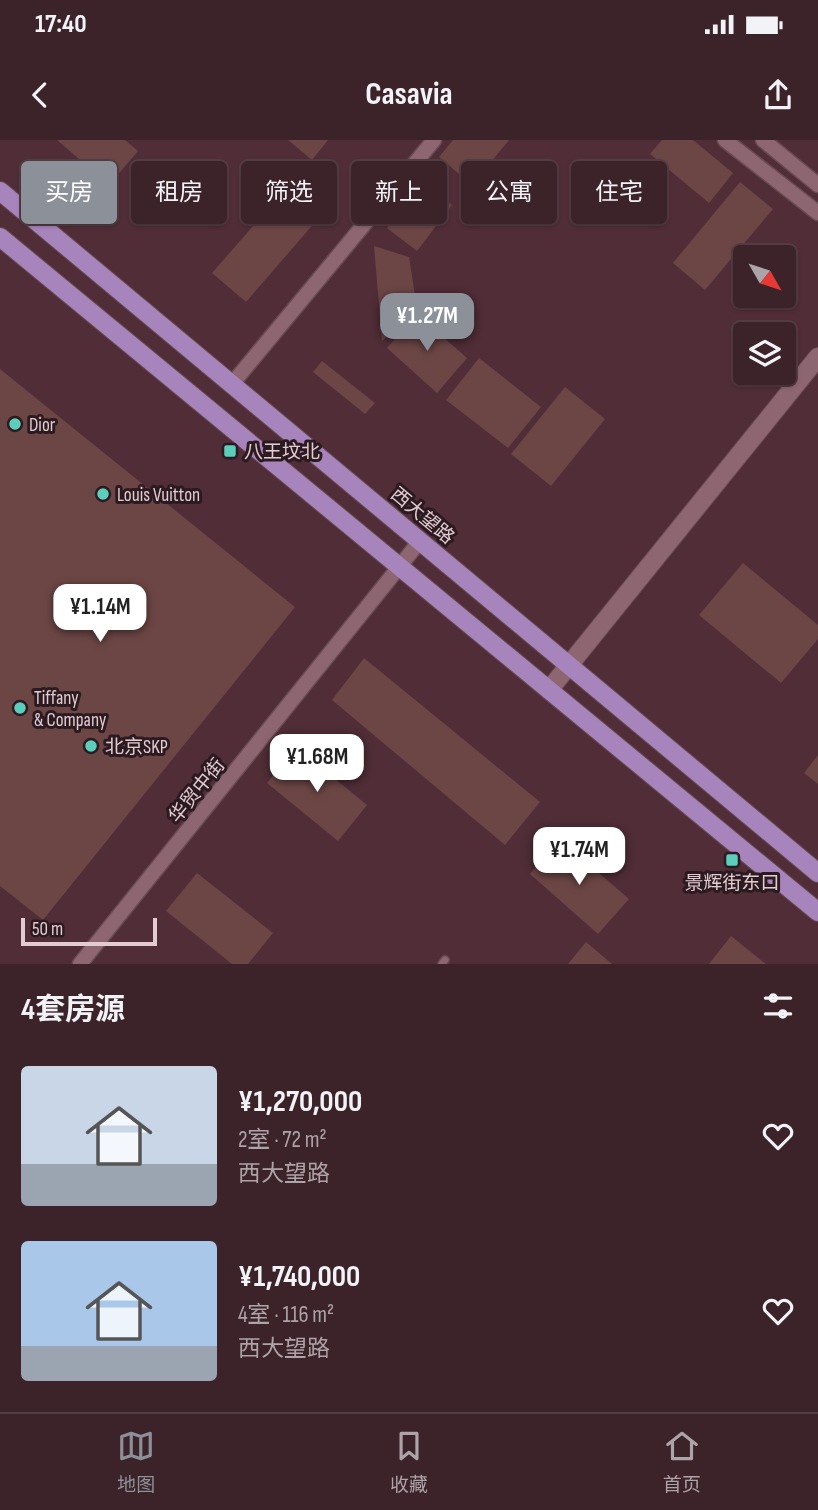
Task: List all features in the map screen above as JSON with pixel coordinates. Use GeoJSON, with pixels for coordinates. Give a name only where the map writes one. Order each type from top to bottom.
{"type":"FeatureCollection","features":[{"type":"Feature","properties":{"kind":"main road","name":"西大望路"},"geometry":{"type":"LineString","coordinates":[[0,191],[818,873]]}},
{"type":"Feature","properties":{"kind":"main road"},"geometry":{"type":"LineString","coordinates":[[0,237],[818,912]]}},
{"type":"Feature","properties":{"kind":"street"},"geometry":{"type":"LineString","coordinates":[[232,384],[434,140]]}},
{"type":"Feature","properties":{"kind":"street"},"geometry":{"type":"LineString","coordinates":[[725,140],[818,213]]}},
{"type":"Feature","properties":{"kind":"street"},"geometry":{"type":"LineString","coordinates":[[763,140],[818,185]]}},
{"type":"Feature","properties":{"kind":"street"},"geometry":{"type":"LineString","coordinates":[[549,690],[818,357]]}},
{"type":"Feature","properties":{"kind":"street","name":"华贸中街"},"geometry":{"type":"LineString","coordinates":[[80,964],[420,541]]}},
{"type":"Feature","properties":{"kind":"building"},"geometry":{"type":"Polygon","coordinates":[[[57,140],[125,140],[138,151],[117,176],[117,161],[81,161],[57,140]]]}},
{"type":"Feature","properties":{"kind":"building"},"geometry":{"type":"Polygon","coordinates":[[[288,140],[328,140],[312,160],[288,140]]]}},
{"type":"Feature","properties":{"kind":"building"},"geometry":{"type":"Polygon","coordinates":[[[453,140],[509,140],[492,161],[461,161],[461,176],[447,161],[439,157],[453,140]]]}},
{"type":"Feature","properties":{"kind":"building"},"geometry":{"type":"Polygon","coordinates":[[[662,140],[693,140],[733,173],[709,203],[667,168],[667,161],[658,161],[650,154],[662,140]]]}},
{"type":"Feature","properties":{"kind":"building"},"geometry":{"type":"Polygon","coordinates":[[[740,182],[773,209],[743,245],[733,245],[733,257],[705,290],[673,263],[740,182]]]}},
{"type":"Feature","properties":{"kind":"building"},"geometry":{"type":"Polygon","coordinates":[[[255,224],[313,224],[246,302],[212,273],[255,224]]]}},
{"type":"Feature","properties":{"kind":"building"},"geometry":{"type":"Polygon","coordinates":[[[390,224],[438,224],[417,251],[387,228],[390,224]]]}},
{"type":"Feature","properties":{"kind":"building"},"geometry":{"type":"Polygon","coordinates":[[[374,246],[409,257],[417,308],[382,341],[374,246]]]}},
{"type":"Feature","properties":{"kind":"building"},"geometry":{"type":"Polygon","coordinates":[[[417,314],[467,358],[437,393],[387,348],[417,314]]]}},
{"type":"Feature","properties":{"kind":"building"},"geometry":{"type":"Polygon","coordinates":[[[479,358],[541,407],[508,448],[446,400],[479,358]]]}},
{"type":"Feature","properties":{"kind":"building"},"geometry":{"type":"Polygon","coordinates":[[[322,361],[375,403],[365,414],[313,372],[322,361]]]}},
{"type":"Feature","properties":{"kind":"building","name":"北京SKP"},"geometry":{"type":"Polygon","coordinates":[[[0,369],[295,607],[43,920],[0,886],[0,369]]]}},
{"type":"Feature","properties":{"kind":"building"},"geometry":{"type":"Polygon","coordinates":[[[565,387],[605,419],[551,486],[511,454],[565,387]]]}},
{"type":"Feature","properties":{"kind":"building"},"geometry":{"type":"Polygon","coordinates":[[[743,563],[818,625],[818,639],[781,683],[699,615],[743,563]]]}},
{"type":"Feature","properties":{"kind":"building"},"geometry":{"type":"Polygon","coordinates":[[[364,658],[540,802],[505,845],[332,700],[364,658]]]}},
{"type":"Feature","properties":{"kind":"building"},"geometry":{"type":"Polygon","coordinates":[[[296,747],[367,805],[338,841],[267,783],[296,747]]]}},
{"type":"Feature","properties":{"kind":"building"},"geometry":{"type":"Polygon","coordinates":[[[818,755],[818,784],[804,773],[818,755]]]}},
{"type":"Feature","properties":{"kind":"building"},"geometry":{"type":"Polygon","coordinates":[[[560,839],[629,899],[598,934],[530,874],[560,839]]]}},
{"type":"Feature","properties":{"kind":"building"},"geometry":{"type":"Polygon","coordinates":[[[197,873],[273,933],[248,964],[232,964],[166,911],[197,873]]]}},
{"type":"Feature","properties":{"kind":"building"},"geometry":{"type":"Polygon","coordinates":[[[731,936],[766,964],[709,964],[731,936]]]}},
{"type":"Feature","properties":{"kind":"building"},"geometry":{"type":"Polygon","coordinates":[[[586,942],[612,964],[568,964],[586,942]]]}},
{"type":"Feature","properties":{"kind":"place","name":"Dior"},"geometry":{"type":"Point","coordinates":[15,424]}},
{"type":"Feature","properties":{"kind":"place","name":"八王坟北"},"geometry":{"type":"Point","coordinates":[230,451]}},
{"type":"Feature","properties":{"kind":"place","name":"Louis Vuitton"},"geometry":{"type":"Point","coordinates":[103,494]}},
{"type":"Feature","properties":{"kind":"place","name":"Tiffany & Company"},"geometry":{"type":"Point","coordinates":[20,708]}},
{"type":"Feature","properties":{"kind":"place","name":"北京SKP"},"geometry":{"type":"Point","coordinates":[91,746]}},
{"type":"Feature","properties":{"kind":"place","name":"景辉街东口"},"geometry":{"type":"Point","coordinates":[732,860]}}]}
